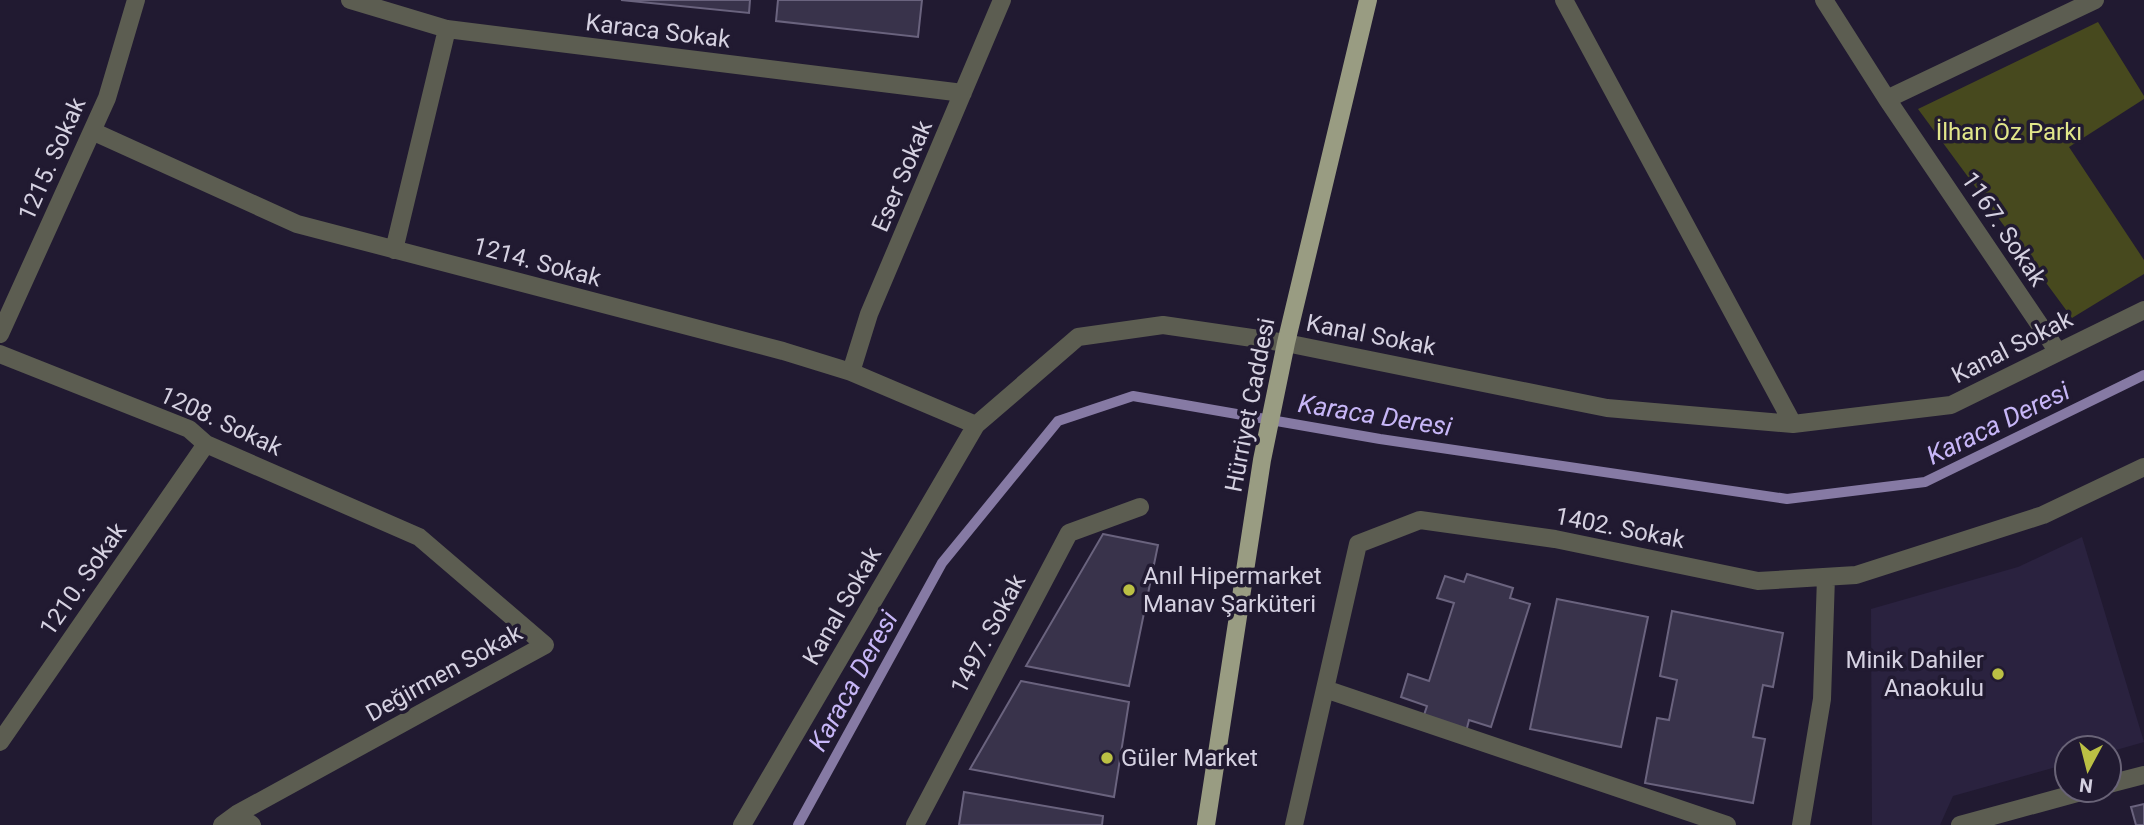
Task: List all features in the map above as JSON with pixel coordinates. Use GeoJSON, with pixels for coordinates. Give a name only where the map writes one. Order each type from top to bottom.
{"type":"FeatureCollection","features":[{"type":"Feature","properties":{"kind":"main road","name":"Hürriyet Caddesi"},"geometry":{"type":"LineString","coordinates":[[1206,825],[1262,460],[1286,343],[1368,0]]}},
{"type":"Feature","properties":{"kind":"street","name":"1215. Sokak"},"geometry":{"type":"LineString","coordinates":[[0,334],[107,98],[136,0]]}},
{"type":"Feature","properties":{"kind":"street","name":"Karaca Sokak"},"geometry":{"type":"LineString","coordinates":[[350,0],[447,29],[963,93]]}},
{"type":"Feature","properties":{"kind":"street","name":"Eser Sokak"},"geometry":{"type":"LineString","coordinates":[[851,372],[869,314],[1002,0]]}},
{"type":"Feature","properties":{"kind":"street"},"geometry":{"type":"LineString","coordinates":[[1564,0],[1793,424]]}},
{"type":"Feature","properties":{"kind":"street","name":"1167. Sokak"},"geometry":{"type":"LineString","coordinates":[[1824,0],[1887,99],[2057,352]]}},
{"type":"Feature","properties":{"kind":"street"},"geometry":{"type":"LineString","coordinates":[[1887,99],[2095,0]]}},
{"type":"Feature","properties":{"kind":"street"},"geometry":{"type":"LineString","coordinates":[[394,250],[447,29]]}},
{"type":"Feature","properties":{"kind":"street","name":"1214. Sokak"},"geometry":{"type":"LineString","coordinates":[[92,131],[297,224],[783,351],[851,372],[976,425]]}},
{"type":"Feature","properties":{"kind":"street","name":"Kanal Sokak"},"geometry":{"type":"LineString","coordinates":[[742,825],[976,425],[1078,337],[1163,325],[1286,343],[1607,408],[1793,424],[1951,405],[2144,310]]}},
{"type":"Feature","properties":{"kind":"street","name":"1208. Sokak"},"geometry":{"type":"LineString","coordinates":[[0,354],[189,429],[206,444],[419,537]]}},
{"type":"Feature","properties":{"kind":"street","name":"1210. Sokak"},"geometry":{"type":"LineString","coordinates":[[0,742],[206,444]]}},
{"type":"Feature","properties":{"kind":"street","name":"1402. Sokak"},"geometry":{"type":"LineString","coordinates":[[1294,825],[1358,544],[1420,520],[1555,539],[1758,581],[1856,575],[2043,515],[2144,467]]}},
{"type":"Feature","properties":{"kind":"street","name":"1497. Sokak"},"geometry":{"type":"LineString","coordinates":[[915,825],[1069,533],[1140,507]]}},
{"type":"Feature","properties":{"kind":"street","name":"Değirmen Sokak"},"geometry":{"type":"LineString","coordinates":[[230,819],[545,645],[419,537]]}},
{"type":"Feature","properties":{"kind":"street"},"geometry":{"type":"LineString","coordinates":[[1801,825],[1822,699],[1826,577]]}},
{"type":"Feature","properties":{"kind":"street"},"geometry":{"type":"LineString","coordinates":[[1325,689],[1727,825]]}},
{"type":"Feature","properties":{"kind":"street"},"geometry":{"type":"LineString","coordinates":[[2123,780],[2144,775]]}},
{"type":"Feature","properties":{"kind":"street"},"geometry":{"type":"LineString","coordinates":[[1960,825],[2053,800]]}},
{"type":"Feature","properties":{"kind":"street"},"geometry":{"type":"LineString","coordinates":[[230,819],[252,825]]}},
{"type":"Feature","properties":{"kind":"shaded area","name":"Minik Dahiler Anaokulu"},"geometry":{"type":"Polygon","coordinates":[[[2082,537],[2144,742],[2123,748],[2123,734],[2053,734],[2053,768],[1953,796],[1940,825],[1872,825],[1871,609],[2018,567],[2082,537]]]}},
{"type":"Feature","properties":{"kind":"green space","name":"İlhan Öz Parkı"},"geometry":{"type":"Polygon","coordinates":[[[2098,22],[2144,99],[2069,147],[2144,260],[2144,274],[2072,318],[1918,109],[2098,22]]]}},
{"type":"Feature","properties":{"kind":"building"},"geometry":{"type":"Polygon","coordinates":[[[621,0],[750,0],[749,13],[621,0]]]}},
{"type":"Feature","properties":{"kind":"building"},"geometry":{"type":"Polygon","coordinates":[[[778,0],[922,0],[918,37],[776,21],[778,0]]]}},
{"type":"Feature","properties":{"kind":"building"},"geometry":{"type":"Polygon","coordinates":[[[1103,534],[1158,545],[1129,686],[1026,666],[1103,534]]]}},
{"type":"Feature","properties":{"kind":"building"},"geometry":{"type":"Polygon","coordinates":[[[1467,574],[1513,588],[1510,598],[1530,604],[1491,727],[1469,720],[1466,732],[1423,718],[1427,706],[1401,697],[1408,674],[1429,681],[1454,603],[1437,598],[1445,576],[1464,582],[1467,574]]]}},
{"type":"Feature","properties":{"kind":"building"},"geometry":{"type":"Polygon","coordinates":[[[1557,599],[1648,617],[1621,747],[1530,729],[1557,599]]]}},
{"type":"Feature","properties":{"kind":"building"},"geometry":{"type":"Polygon","coordinates":[[[1672,611],[1783,633],[1773,687],[1763,685],[1753,737],[1765,739],[1753,803],[1645,783],[1657,718],[1669,720],[1677,680],[1660,676],[1672,611]]]}},
{"type":"Feature","properties":{"kind":"building"},"geometry":{"type":"Polygon","coordinates":[[[1021,681],[1129,702],[1114,797],[970,769],[1021,681]]]}},
{"type":"Feature","properties":{"kind":"building"},"geometry":{"type":"Polygon","coordinates":[[[964,792],[1103,816],[1102,825],[959,825],[964,792]]]}},
{"type":"Feature","properties":{"kind":"building"},"geometry":{"type":"Polygon","coordinates":[[[2144,804],[2144,825],[2136,825],[2131,807],[2144,804]]]}},
{"type":"Feature","properties":{"kind":"waterway","name":"Karaca Deresi"},"geometry":{"type":"LineString","coordinates":[[798,825],[942,563],[1058,421],[1133,396],[1380,439],[1787,499],[1925,482],[2144,375]]}},
{"type":"Feature","properties":{"kind":"place","name":"Anıl Hipermarket Manav Şarküteri"},"geometry":{"type":"Point","coordinates":[1129,590]}},
{"type":"Feature","properties":{"kind":"place","name":"Minik Dahiler Anaokulu"},"geometry":{"type":"Point","coordinates":[1998,674]}},
{"type":"Feature","properties":{"kind":"place","name":"Güler Market"},"geometry":{"type":"Point","coordinates":[1107,758]}}]}
